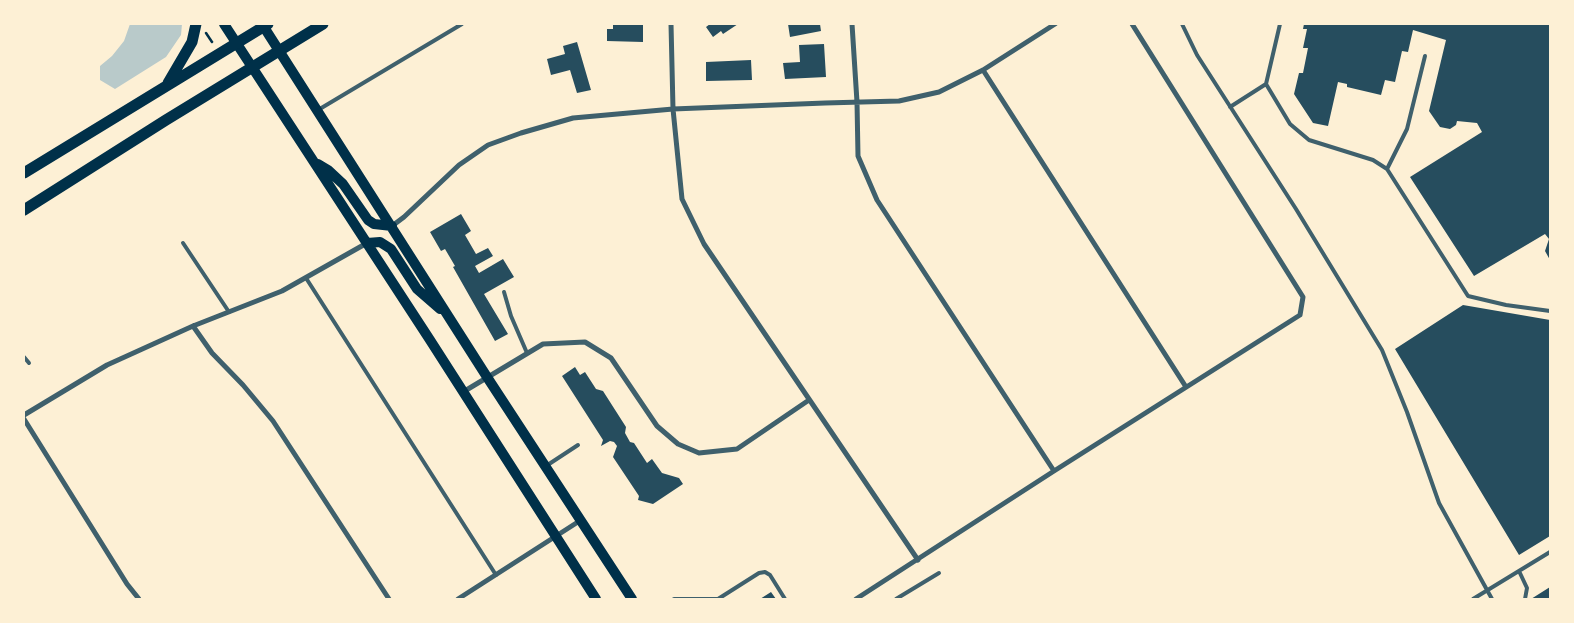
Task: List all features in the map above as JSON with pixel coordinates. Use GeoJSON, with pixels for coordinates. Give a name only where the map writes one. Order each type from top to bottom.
{"type":"FeatureCollection","features":[{"type":"Feature","properties":{"kind":"main road"},"geometry":{"type":"LineString","coordinates":[[167,85],[192,42],[196,24]]}},
{"type":"Feature","properties":{"kind":"main road"},"geometry":{"type":"LineString","coordinates":[[224,24],[596,599]]}},
{"type":"Feature","properties":{"kind":"main road"},"geometry":{"type":"LineString","coordinates":[[24,210],[323,24]]}},
{"type":"Feature","properties":{"kind":"main road"},"geometry":{"type":"LineString","coordinates":[[24,173],[265,25],[487,377],[632,599]]}},
{"type":"Feature","properties":{"kind":"main road"},"geometry":{"type":"LineString","coordinates":[[314,162],[328,170],[343,184],[368,220],[374,224],[392,226]]}},
{"type":"Feature","properties":{"kind":"main road"},"geometry":{"type":"LineString","coordinates":[[367,243],[380,242],[391,249],[417,289],[451,319]]}},
{"type":"Feature","properties":{"kind":"street"},"geometry":{"type":"LineString","coordinates":[[670,24],[673,109],[682,199],[704,244],[918,560]]}},
{"type":"Feature","properties":{"kind":"street"},"geometry":{"type":"LineString","coordinates":[[852,24],[858,156],[877,200],[1054,471]]}},
{"type":"Feature","properties":{"kind":"street"},"geometry":{"type":"LineString","coordinates":[[392,226],[459,165],[488,145],[521,133],[573,118],[673,109],[899,101],[939,92],[983,70],[1056,24]]}},
{"type":"Feature","properties":{"kind":"street"},"geometry":{"type":"LineString","coordinates":[[856,599],[1300,315],[1303,296],[1132,24]]}},
{"type":"Feature","properties":{"kind":"street"},"geometry":{"type":"LineString","coordinates":[[983,70],[1186,387]]}},
{"type":"Feature","properties":{"kind":"street"},"geometry":{"type":"LineString","coordinates":[[24,415],[107,365],[194,326],[282,291],[367,243]]}},
{"type":"Feature","properties":{"kind":"street"},"geometry":{"type":"LineString","coordinates":[[194,326],[212,353],[243,385],[273,421],[389,599]]}},
{"type":"Feature","properties":{"kind":"street"},"geometry":{"type":"LineString","coordinates":[[463,392],[542,344],[585,342],[611,358],[657,426],[678,444],[699,453],[737,449],[809,400]]}},
{"type":"Feature","properties":{"kind":"street"},"geometry":{"type":"LineString","coordinates":[[24,419],[127,584],[139,599]]}},
{"type":"Feature","properties":{"kind":"street"},"geometry":{"type":"LineString","coordinates":[[458,599],[581,520]]}},
{"type":"Feature","properties":{"kind":"lane"},"geometry":{"type":"LineString","coordinates":[[318,110],[462,24]]}},
{"type":"Feature","properties":{"kind":"lane"},"geometry":{"type":"LineString","coordinates":[[1182,24],[1197,55],[1296,210],[1382,350],[1407,412],[1439,503],[1492,599]]}},
{"type":"Feature","properties":{"kind":"lane"},"geometry":{"type":"LineString","coordinates":[[1280,24],[1266,84],[1290,124],[1309,140],[1373,160],[1387,169],[1468,296],[1506,305],[1550,311]]}},
{"type":"Feature","properties":{"kind":"lane"},"geometry":{"type":"LineString","coordinates":[[1387,169],[1407,129],[1425,56]]}},
{"type":"Feature","properties":{"kind":"lane"},"geometry":{"type":"LineString","coordinates":[[1230,107],[1266,84]]}},
{"type":"Feature","properties":{"kind":"lane"},"geometry":{"type":"LineString","coordinates":[[183,243],[229,312]]}},
{"type":"Feature","properties":{"kind":"lane"},"geometry":{"type":"LineString","coordinates":[[306,278],[496,575]]}},
{"type":"Feature","properties":{"kind":"lane"},"geometry":{"type":"LineString","coordinates":[[504,292],[511,316],[527,353]]}},
{"type":"Feature","properties":{"kind":"lane"},"geometry":{"type":"LineString","coordinates":[[24,357],[29,363]]}},
{"type":"Feature","properties":{"kind":"lane"},"geometry":{"type":"LineString","coordinates":[[546,466],[578,445]]}},
{"type":"Feature","properties":{"kind":"lane"},"geometry":{"type":"LineString","coordinates":[[1473,599],[1550,552]]}},
{"type":"Feature","properties":{"kind":"lane"},"geometry":{"type":"LineString","coordinates":[[1519,571],[1527,588],[1525,599]]}},
{"type":"Feature","properties":{"kind":"lane"},"geometry":{"type":"LineString","coordinates":[[674,599],[718,599],[759,573],[765,572],[770,575],[785,599]]}},
{"type":"Feature","properties":{"kind":"lane"},"geometry":{"type":"LineString","coordinates":[[896,599],[939,574]]}},
{"type":"Feature","properties":{"kind":"path"},"geometry":{"type":"LineString","coordinates":[[210,38],[217,34]]}},
{"type":"Feature","properties":{"kind":"shaded area"},"geometry":{"type":"Polygon","coordinates":[[[130,24],[182,24],[181,35],[166,57],[115,89],[100,80],[100,66],[112,56],[124,41],[130,24]]]}},
{"type":"Feature","properties":{"kind":"building"},"geometry":{"type":"Polygon","coordinates":[[[643,24],[643,42],[607,41],[607,29],[613,29],[613,25],[643,24]]]}},
{"type":"Feature","properties":{"kind":"building"},"geometry":{"type":"Polygon","coordinates":[[[710,24],[738,24],[723,34],[721,31],[713,37],[706,27],[710,24]]]}},
{"type":"Feature","properties":{"kind":"building"},"geometry":{"type":"Polygon","coordinates":[[[788,24],[820,24],[821,31],[790,37],[788,24]]]}},
{"type":"Feature","properties":{"kind":"building"},"geometry":{"type":"Polygon","coordinates":[[[1304,24],[1550,24],[1550,260],[1545,251],[1549,239],[1545,234],[1474,276],[1410,177],[1482,132],[1477,123],[1457,121],[1456,125],[1450,129],[1440,127],[1429,111],[1446,40],[1413,30],[1408,52],[1402,51],[1395,82],[1385,80],[1381,95],[1347,87],[1347,84],[1338,82],[1328,126],[1313,123],[1294,94],[1299,73],[1303,73],[1308,48],[1303,48],[1307,29],[1303,29],[1304,24]]]}},
{"type":"Feature","properties":{"kind":"building"},"geometry":{"type":"Polygon","coordinates":[[[577,42],[591,90],[577,93],[570,70],[551,75],[547,59],[565,54],[563,46],[577,42]]]}},
{"type":"Feature","properties":{"kind":"building"},"geometry":{"type":"Polygon","coordinates":[[[824,44],[826,77],[785,79],[783,63],[800,62],[799,45],[824,44]]]}},
{"type":"Feature","properties":{"kind":"building"},"geometry":{"type":"Polygon","coordinates":[[[751,60],[752,80],[706,81],[706,62],[751,60]]]}},
{"type":"Feature","properties":{"kind":"building"},"geometry":{"type":"Polygon","coordinates":[[[461,214],[471,231],[465,235],[476,254],[488,248],[493,256],[475,266],[479,273],[503,259],[514,277],[484,294],[508,334],[495,341],[453,267],[455,266],[445,249],[441,251],[430,232],[461,214]]]}},
{"type":"Feature","properties":{"kind":"building"},"geometry":{"type":"Polygon","coordinates":[[[1463,305],[1550,320],[1550,536],[1519,555],[1395,349],[1463,305]]]}},
{"type":"Feature","properties":{"kind":"building"},"geometry":{"type":"Polygon","coordinates":[[[575,367],[580,375],[585,372],[596,389],[603,391],[626,427],[625,433],[630,442],[634,443],[647,463],[652,459],[662,473],[679,478],[683,484],[653,504],[638,500],[639,496],[613,457],[617,446],[614,442],[610,441],[601,446],[603,440],[562,376],[575,367]]]}},
{"type":"Feature","properties":{"kind":"building"},"geometry":{"type":"Polygon","coordinates":[[[1550,587],[1550,599],[1531,599],[1550,587]]]}},
{"type":"Feature","properties":{"kind":"building"},"geometry":{"type":"Polygon","coordinates":[[[771,592],[776,599],[760,599],[771,592]]]}}]}
